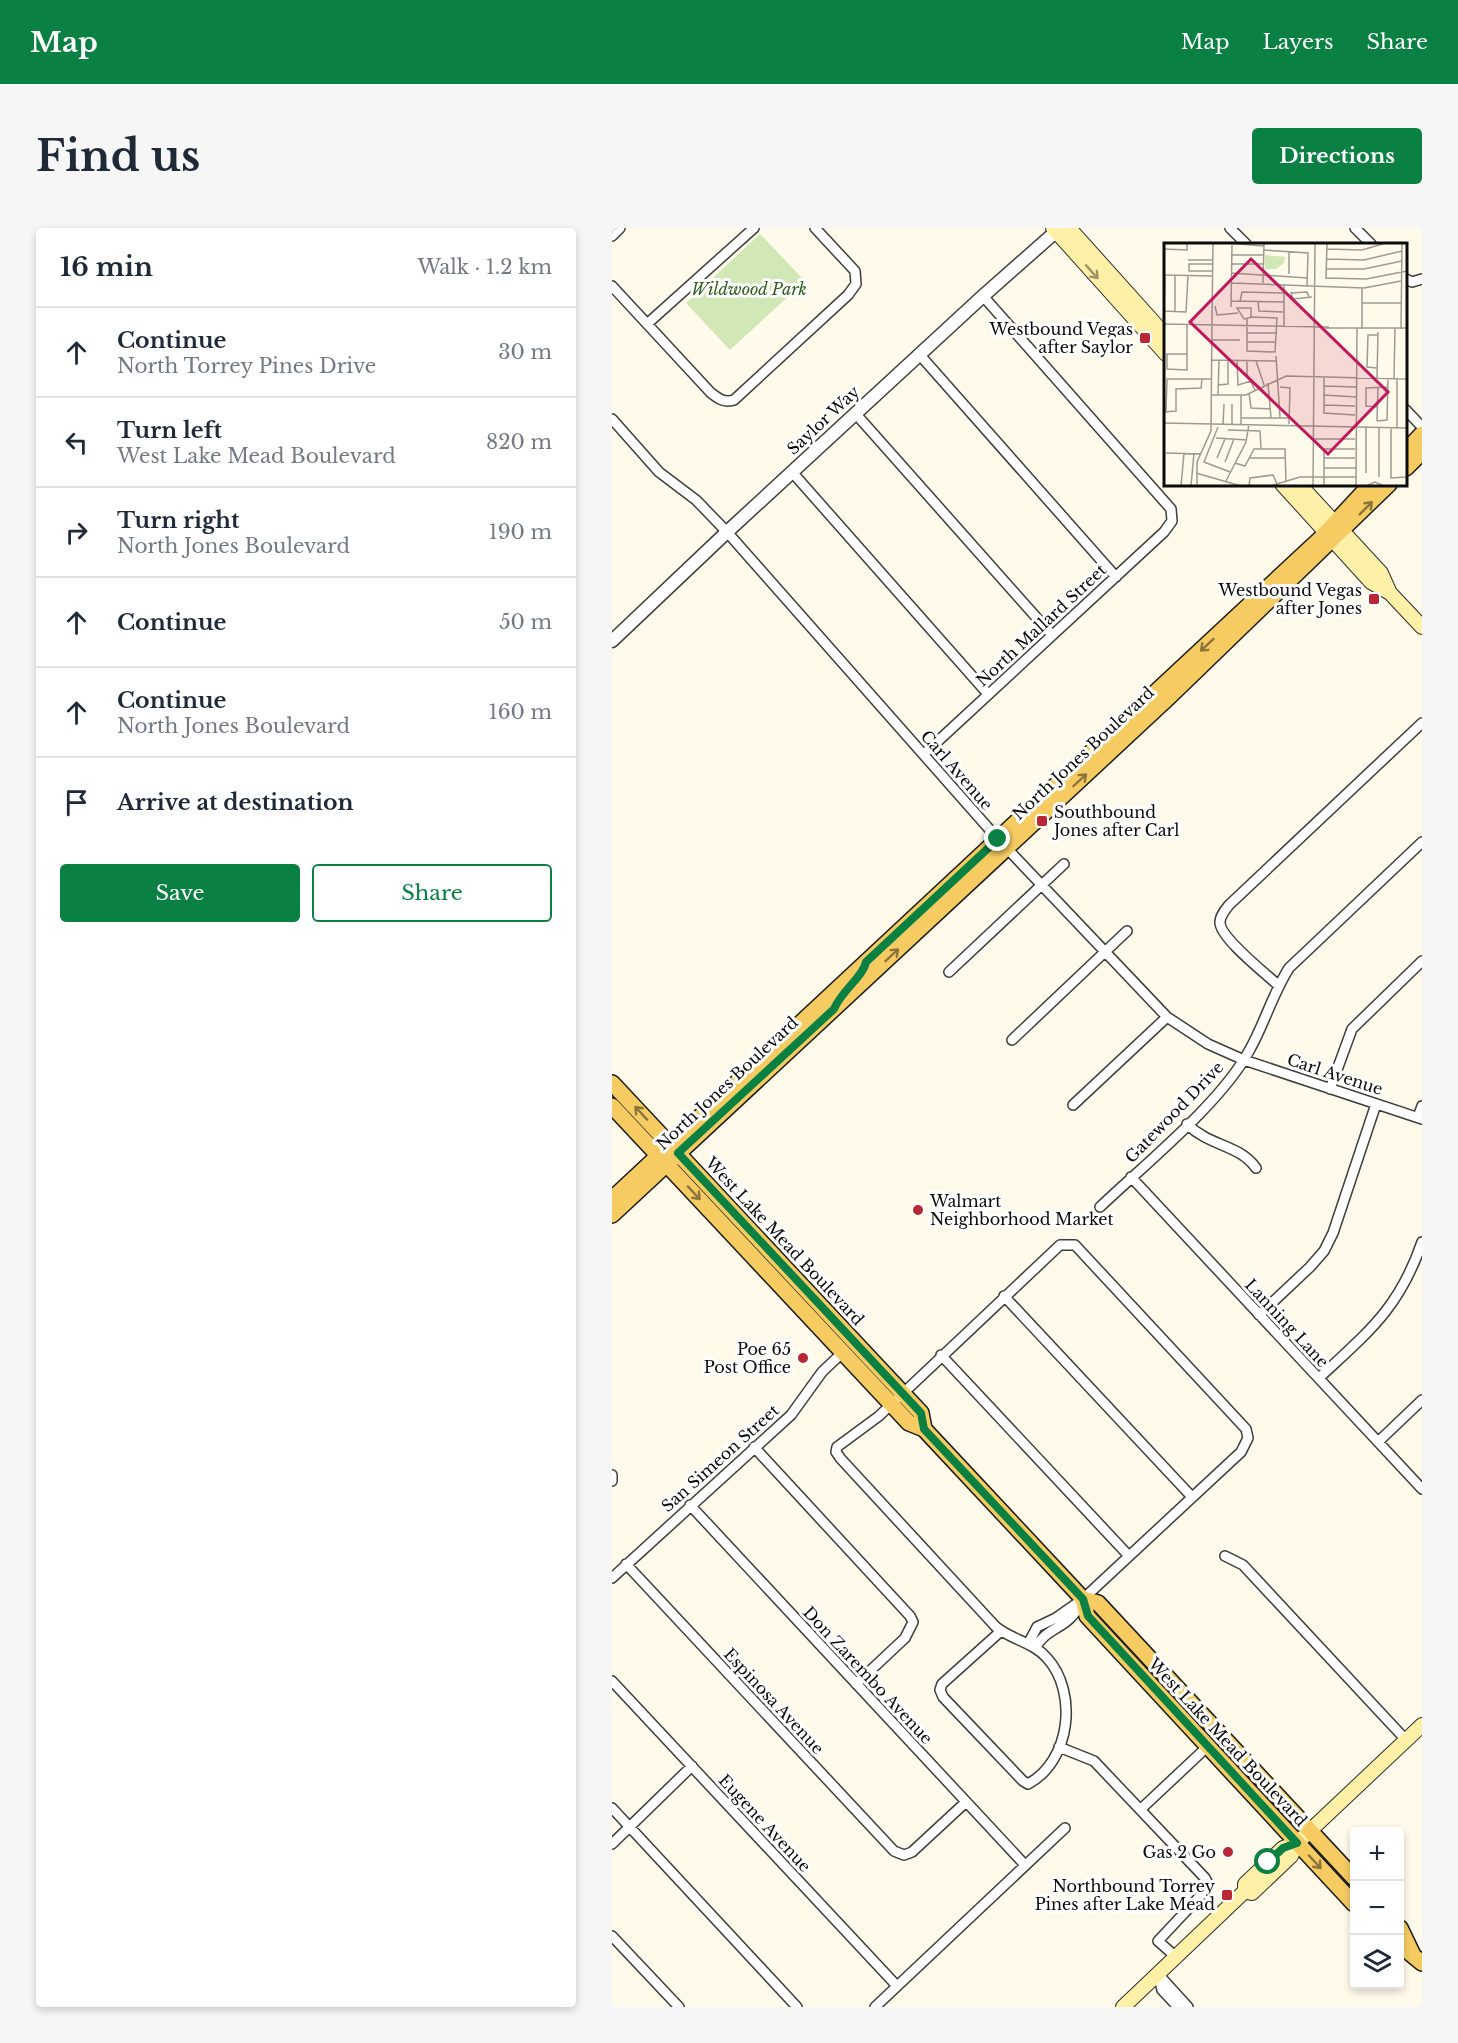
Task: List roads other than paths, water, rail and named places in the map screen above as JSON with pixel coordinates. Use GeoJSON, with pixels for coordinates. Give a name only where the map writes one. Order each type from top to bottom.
{"type":"FeatureCollection","features":[{"type":"Feature","properties":{"kind":"main road"},"geometry":{"type":"LineString","coordinates":[[1060,229],[1164,334]]}},
{"type":"Feature","properties":{"kind":"main road"},"geometry":{"type":"LineString","coordinates":[[1060,229],[1164,352]]}},
{"type":"Feature","properties":{"kind":"main road"},"geometry":{"type":"LineString","coordinates":[[1412,458],[1422,434]]}},
{"type":"Feature","properties":{"kind":"main road"},"geometry":{"type":"LineString","coordinates":[[1412,458],[1422,441]]}},
{"type":"Feature","properties":{"kind":"main road"},"geometry":{"type":"LineString","coordinates":[[1284,486],[1334,532]]}},
{"type":"Feature","properties":{"kind":"main road"},"geometry":{"type":"LineString","coordinates":[[1300,486],[1371,582],[1390,593],[1422,627]]}},
{"type":"Feature","properties":{"kind":"main road","name":"North Jones Boulevard"},"geometry":{"type":"LineString","coordinates":[[1334,532],[1369,486]]}},
{"type":"Feature","properties":{"kind":"main road","name":"North Jones Boulevard"},"geometry":{"type":"LineString","coordinates":[[674,1149],[834,1009],[1002,844],[1334,532],[1387,486]]}},
{"type":"Feature","properties":{"kind":"main road","name":"North Jones Boulevard"},"geometry":{"type":"LineString","coordinates":[[612,1215],[663,1160],[833,993],[1002,844]]}},
{"type":"Feature","properties":{"kind":"main road"},"geometry":{"type":"LineString","coordinates":[[834,1009],[841,993],[861,974],[866,962]]}},
{"type":"Feature","properties":{"kind":"main road"},"geometry":{"type":"LineString","coordinates":[[803,1037],[812,1022],[831,1003],[833,993]]}},
{"type":"Feature","properties":{"kind":"main road","name":"West Lake Mead Boulevard"},"geometry":{"type":"LineString","coordinates":[[612,1083],[921,1413],[924,1429]]}},
{"type":"Feature","properties":{"kind":"main road","name":"West Lake Mead Boulevard"},"geometry":{"type":"LineString","coordinates":[[612,1106],[842,1353],[909,1423],[924,1429],[1083,1599],[1088,1616],[1350,1900]]}},
{"type":"Feature","properties":{"kind":"main road","name":"North Jones Boulevard"},"geometry":{"type":"LineString","coordinates":[[612,1199],[663,1160]]}},
{"type":"Feature","properties":{"kind":"main road"},"geometry":{"type":"LineString","coordinates":[[750,1253],[763,1260],[788,1284],[802,1286]]}},
{"type":"Feature","properties":{"kind":"main road"},"geometry":{"type":"LineString","coordinates":[[790,1297],[802,1298],[833,1319]]}},
{"type":"Feature","properties":{"kind":"main road"},"geometry":{"type":"LineString","coordinates":[[842,1353],[850,1350],[855,1352],[869,1367],[882,1371]]}},
{"type":"Feature","properties":{"kind":"main road","name":"West Lake Mead Boulevard"},"geometry":{"type":"LineString","coordinates":[[1083,1599],[1098,1604],[1350,1874]]}},
{"type":"Feature","properties":{"kind":"main road"},"geometry":{"type":"LineString","coordinates":[[1156,1691],[1169,1680]]}},
{"type":"Feature","properties":{"kind":"main road"},"geometry":{"type":"LineString","coordinates":[[1123,2007],[1245,1891],[1245,1884],[1283,1848],[1297,1843],[1422,1725]]}},
{"type":"Feature","properties":{"kind":"main road"},"geometry":{"type":"LineString","coordinates":[[1403,1935],[1411,1954]]}},
{"type":"Feature","properties":{"kind":"street"},"geometry":{"type":"LineString","coordinates":[[612,236],[620,228]]}},
{"type":"Feature","properties":{"kind":"street"},"geometry":{"type":"LineString","coordinates":[[647,324],[754,228]]}},
{"type":"Feature","properties":{"kind":"street"},"geometry":{"type":"LineString","coordinates":[[612,286],[711,393],[723,402],[734,400],[848,295],[856,284],[855,271],[815,228]]}},
{"type":"Feature","properties":{"kind":"street"},"geometry":{"type":"LineString","coordinates":[[1230,228],[1245,243]]}},
{"type":"Feature","properties":{"kind":"street"},"geometry":{"type":"LineString","coordinates":[[1355,228],[1370,243]]}},
{"type":"Feature","properties":{"kind":"street","name":"Saylor Way"},"geometry":{"type":"LineString","coordinates":[[612,641],[919,354],[1060,229]]}},
{"type":"Feature","properties":{"kind":"street"},"geometry":{"type":"LineString","coordinates":[[1408,280],[1422,279]]}},
{"type":"Feature","properties":{"kind":"street","name":"North Mallard Street"},"geometry":{"type":"LineString","coordinates":[[924,754],[1164,532],[1172,521],[1171,509],[983,296]]}},
{"type":"Feature","properties":{"kind":"street"},"geometry":{"type":"LineString","coordinates":[[919,354],[1116,577]]}},
{"type":"Feature","properties":{"kind":"street"},"geometry":{"type":"LineString","coordinates":[[1407,411],[1422,427]]}},
{"type":"Feature","properties":{"kind":"street"},"geometry":{"type":"LineString","coordinates":[[855,413],[1052,635]]}},
{"type":"Feature","properties":{"kind":"street","name":"Carl Avenue"},"geometry":{"type":"LineString","coordinates":[[612,419],[659,472],[696,500],[727,532],[1002,844],[1167,1017],[1208,1044],[1244,1060],[1420,1118]]}},
{"type":"Feature","properties":{"kind":"street"},"geometry":{"type":"LineString","coordinates":[[792,472],[988,694]]}},
{"type":"Feature","properties":{"kind":"street"},"geometry":{"type":"LineString","coordinates":[[1278,985],[1228,939],[1220,921],[1229,905],[1422,723]]}},
{"type":"Feature","properties":{"kind":"street","name":"Gatewood Drive"},"geometry":{"type":"LineString","coordinates":[[1100,1207],[1225,1085],[1244,1060],[1278,985],[1289,968],[1422,842]]}},
{"type":"Feature","properties":{"kind":"street"},"geometry":{"type":"LineString","coordinates":[[949,972],[1064,864]]}},
{"type":"Feature","properties":{"kind":"street"},"geometry":{"type":"LineString","coordinates":[[1012,1040],[1127,931]]}},
{"type":"Feature","properties":{"kind":"street"},"geometry":{"type":"LineString","coordinates":[[1330,1089],[1352,1029],[1422,961]]}},
{"type":"Feature","properties":{"kind":"street"},"geometry":{"type":"LineString","coordinates":[[1073,1105],[1167,1017]]}},
{"type":"Feature","properties":{"kind":"street"},"geometry":{"type":"LineString","coordinates":[[1259,1315],[1324,1251],[1333,1233],[1376,1104]]}},
{"type":"Feature","properties":{"kind":"street"},"geometry":{"type":"LineString","coordinates":[[1420,1118],[1422,1106]]}},
{"type":"Feature","properties":{"kind":"street"},"geometry":{"type":"LineString","coordinates":[[1187,1124],[1206,1140],[1249,1159],[1257,1168]]}},
{"type":"Feature","properties":{"kind":"street","name":"Lanning Lane"},"geometry":{"type":"LineString","coordinates":[[1131,1177],[1422,1489]]}},
{"type":"Feature","properties":{"kind":"street"},"geometry":{"type":"LineString","coordinates":[[1319,1378],[1389,1309],[1404,1287],[1422,1242]]}},
{"type":"Feature","properties":{"kind":"street"},"geometry":{"type":"LineString","coordinates":[[1001,1631],[942,1684],[940,1690],[943,1697],[1028,1784],[1052,1760],[1059,1747],[1067,1715],[1067,1696],[1053,1666],[1031,1646],[1001,1631],[836,1452],[837,1447],[848,1436],[879,1416],[1060,1245],[1075,1245],[1246,1429],[1248,1438],[1241,1452],[1083,1599],[1056,1618],[1037,1627],[1031,1646]]}},
{"type":"Feature","properties":{"kind":"street"},"geometry":{"type":"LineString","coordinates":[[1004,1296],[1192,1497]]}},
{"type":"Feature","properties":{"kind":"street","name":"San Simeon Street"},"geometry":{"type":"LineString","coordinates":[[612,1578],[791,1414],[822,1372],[842,1353]]}},
{"type":"Feature","properties":{"kind":"street"},"geometry":{"type":"LineString","coordinates":[[941,1355],[1129,1556]]}},
{"type":"Feature","properties":{"kind":"street"},"geometry":{"type":"LineString","coordinates":[[1378,1442],[1422,1400]]}},
{"type":"Feature","properties":{"kind":"street"},"geometry":{"type":"LineString","coordinates":[[754,1447],[910,1616],[913,1622],[906,1638],[856,1684]]}},
{"type":"Feature","properties":{"kind":"street","name":"Don Zarembo Avenue"},"geometry":{"type":"LineString","coordinates":[[690,1505],[1025,1865]]}},
{"type":"Feature","properties":{"kind":"street"},"geometry":{"type":"LineString","coordinates":[[1225,1556],[1243,1565],[1406,1740]]}},
{"type":"Feature","properties":{"kind":"street","name":"Espinosa Avenue"},"geometry":{"type":"LineString","coordinates":[[626,1564],[894,1851],[904,1855],[912,1852],[966,1802]]}},
{"type":"Feature","properties":{"kind":"street","name":"Eugene Avenue"},"geometry":{"type":"LineString","coordinates":[[612,1681],[897,1986]]}},
{"type":"Feature","properties":{"kind":"street"},"geometry":{"type":"LineString","coordinates":[[1059,1747],[1094,1761],[1205,1878],[1208,1884],[1203,1893],[1158,1941],[1176,1957]]}},
{"type":"Feature","properties":{"kind":"street"},"geometry":{"type":"LineString","coordinates":[[1140,1809],[1208,1747]]}},
{"type":"Feature","properties":{"kind":"street"},"geometry":{"type":"LineString","coordinates":[[612,1844],[692,1767]]}},
{"type":"Feature","properties":{"kind":"street"},"geometry":{"type":"LineString","coordinates":[[612,1808],[797,2007]]}},
{"type":"Feature","properties":{"kind":"street"},"geometry":{"type":"LineString","coordinates":[[875,2007],[1065,1828]]}},
{"type":"Feature","properties":{"kind":"street"},"geometry":{"type":"LineString","coordinates":[[612,1936],[679,2007]]}},
{"type":"Feature","properties":{"kind":"street"},"geometry":{"type":"LineString","coordinates":[[1158,1974],[1162,1990],[1178,2007]]}},
{"type":"Feature","properties":{"kind":"street"},"geometry":{"type":"LineString","coordinates":[[1158,1974],[1188,2007]]}},
{"type":"Feature","properties":{"kind":"place","name":"Westbound Vegas after Saylor"},"geometry":{"type":"Point","coordinates":[1145,338]}},
{"type":"Feature","properties":{"kind":"place","name":"Westbound Vegas after Jones"},"geometry":{"type":"Point","coordinates":[1374,599]}},
{"type":"Feature","properties":{"kind":"place","name":"Southbound Jones after Carl"},"geometry":{"type":"Point","coordinates":[1042,821]}},
{"type":"Feature","properties":{"kind":"place","name":"Walmart Neighborhood Market"},"geometry":{"type":"Point","coordinates":[918,1210]}},
{"type":"Feature","properties":{"kind":"place","name":"Poe 65 Post Office"},"geometry":{"type":"Point","coordinates":[803,1358]}},
{"type":"Feature","properties":{"kind":"place","name":"Gas 2 Go"},"geometry":{"type":"Point","coordinates":[1228,1852]}},
{"type":"Feature","properties":{"kind":"place","name":"Northbound Torrey Pines after Lake Mead"},"geometry":{"type":"Point","coordinates":[1227,1895]}},
{"type":"Feature","properties":{"kind":"park label","name":"Wildwood Park"},"geometry":{"type":"Point","coordinates":[749,289]}}]}
